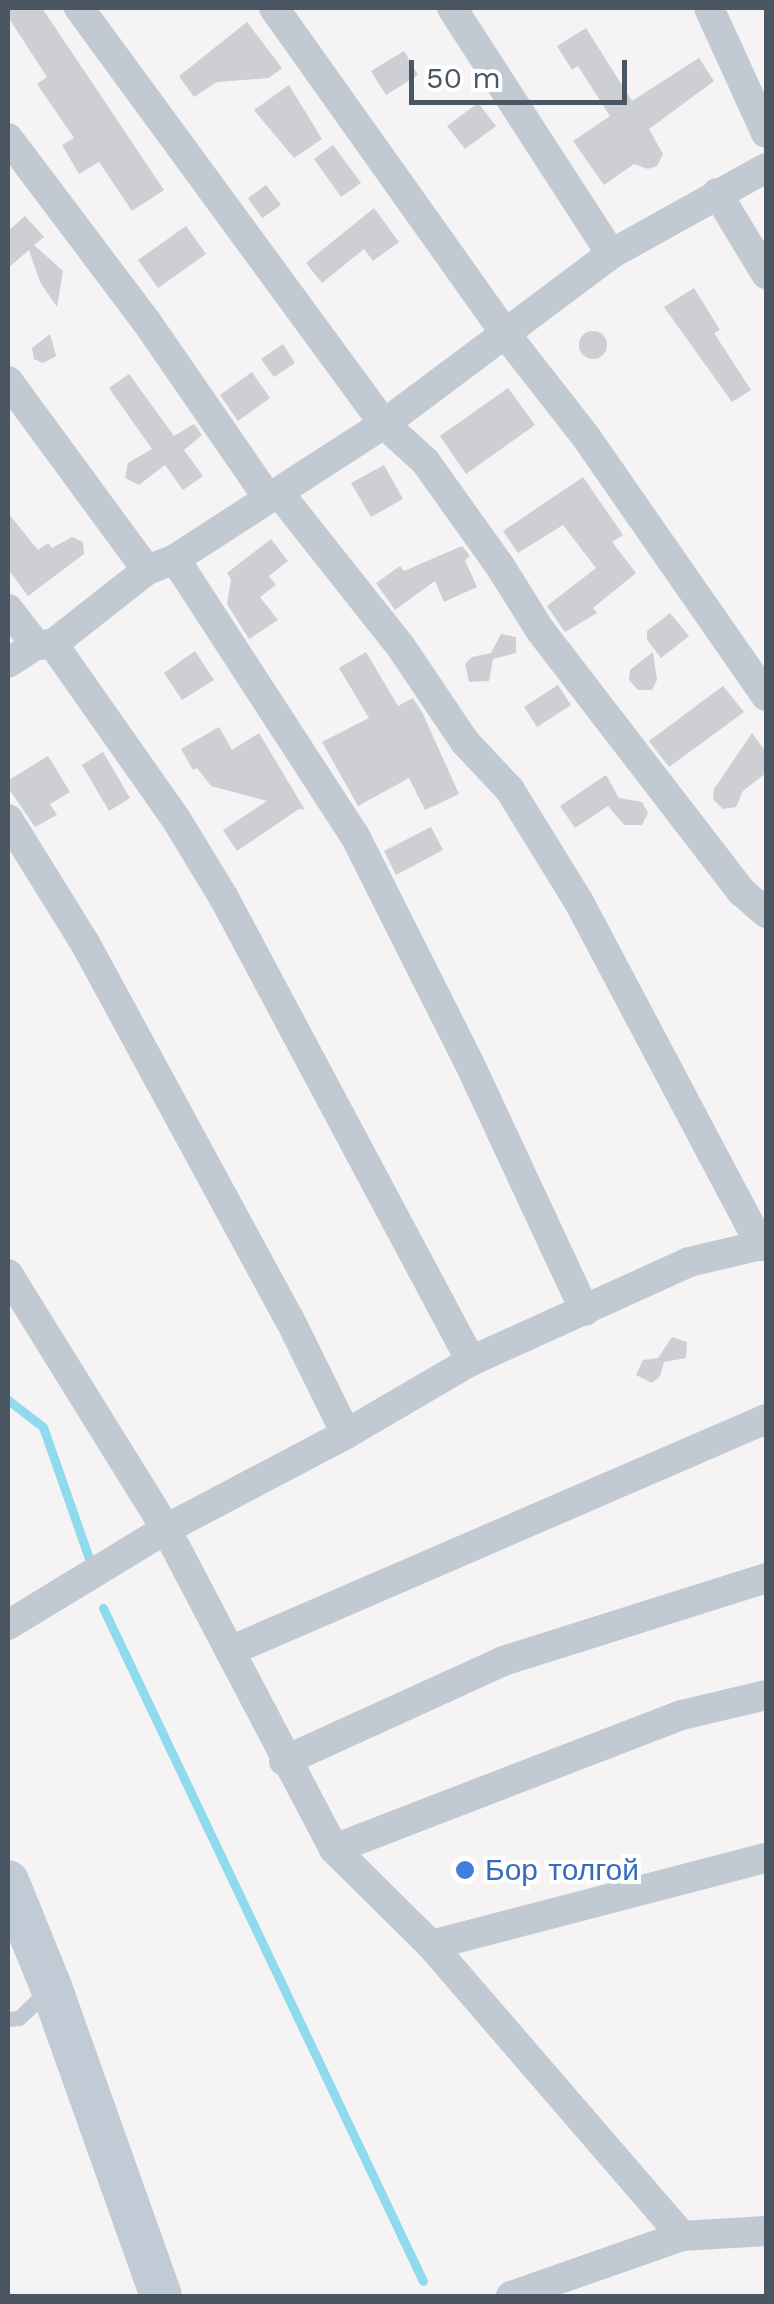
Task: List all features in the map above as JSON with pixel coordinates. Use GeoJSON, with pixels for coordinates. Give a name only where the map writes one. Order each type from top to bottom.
{"type":"FeatureCollection","features":[{"type":"Feature","properties":{"kind":"street"},"geometry":{"type":"LineString","coordinates":[[79,8],[384,424],[425,461],[540,630],[742,892],[766,913]]}},
{"type":"Feature","properties":{"kind":"street"},"geometry":{"type":"LineString","coordinates":[[274,8],[504,332],[597,452],[766,696]]}},
{"type":"Feature","properties":{"kind":"street"},"geometry":{"type":"LineString","coordinates":[[452,8],[611,254]]}},
{"type":"Feature","properties":{"kind":"street"},"geometry":{"type":"LineString","coordinates":[[709,8],[766,133]]}},
{"type":"Feature","properties":{"kind":"street"},"geometry":{"type":"LineString","coordinates":[[8,138],[273,496],[401,646],[465,742],[510,790],[580,904],[764,1245],[689,1262],[471,1361],[346,1434],[166,1529],[8,1624]]}},
{"type":"Feature","properties":{"kind":"street"},"geometry":{"type":"LineString","coordinates":[[8,663],[44,644],[161,564],[384,424],[611,254],[766,168]]}},
{"type":"Feature","properties":{"kind":"street"},"geometry":{"type":"LineString","coordinates":[[717,193],[766,274]]}},
{"type":"Feature","properties":{"kind":"street"},"geometry":{"type":"LineString","coordinates":[[8,380],[161,564],[354,836],[472,1069],[585,1311]]}},
{"type":"Feature","properties":{"kind":"street"},"geometry":{"type":"LineString","coordinates":[[8,609],[44,644],[176,819],[224,898],[471,1361]]}},
{"type":"Feature","properties":{"kind":"street"},"geometry":{"type":"LineString","coordinates":[[8,819],[85,943],[290,1320],[346,1434]]}},
{"type":"Feature","properties":{"kind":"street"},"geometry":{"type":"LineString","coordinates":[[8,1274],[166,1529],[284,1761],[334,1850],[431,1945],[682,2236]]}},
{"type":"Feature","properties":{"kind":"street"},"geometry":{"type":"LineString","coordinates":[[230,1651],[766,1418]]}},
{"type":"Feature","properties":{"kind":"street"},"geometry":{"type":"LineString","coordinates":[[284,1761],[504,1661],[766,1578]]}},
{"type":"Feature","properties":{"kind":"street"},"geometry":{"type":"LineString","coordinates":[[334,1850],[682,1715],[766,1696]]}},
{"type":"Feature","properties":{"kind":"street"},"geometry":{"type":"LineString","coordinates":[[431,1945],[766,1858]]}},
{"type":"Feature","properties":{"kind":"street"},"geometry":{"type":"LineString","coordinates":[[8,1881],[160,2296]]}},
{"type":"Feature","properties":{"kind":"street"},"geometry":{"type":"LineString","coordinates":[[511,2296],[584,2284],[682,2236],[766,2232]]}},
{"type":"Feature","properties":{"kind":"lane"},"geometry":{"type":"LineString","coordinates":[[8,2020],[19,2018],[50,1988]]}},
{"type":"Feature","properties":{"kind":"building"},"geometry":{"type":"Polygon","coordinates":[[[8,8],[42,8],[164,190],[132,211],[99,162],[79,174],[62,145],[74,138],[37,84],[47,77],[8,17],[8,8]]]}},
{"type":"Feature","properties":{"kind":"building"},"geometry":{"type":"Polygon","coordinates":[[[247,22],[282,68],[269,78],[217,82],[194,97],[179,76],[247,22]]]}},
{"type":"Feature","properties":{"kind":"building"},"geometry":{"type":"Polygon","coordinates":[[[586,28],[632,101],[699,58],[714,81],[649,129],[663,154],[657,166],[648,169],[634,164],[604,185],[573,141],[610,116],[578,66],[572,70],[557,46],[586,28]]]}},
{"type":"Feature","properties":{"kind":"building"},"geometry":{"type":"Polygon","coordinates":[[[404,51],[418,75],[386,95],[371,71],[404,51]]]}},
{"type":"Feature","properties":{"kind":"building"},"geometry":{"type":"Polygon","coordinates":[[[289,85],[322,139],[294,158],[254,110],[289,85]]]}},
{"type":"Feature","properties":{"kind":"building"},"geometry":{"type":"Polygon","coordinates":[[[478,103],[496,126],[465,149],[447,126],[478,103]]]}},
{"type":"Feature","properties":{"kind":"building"},"geometry":{"type":"Polygon","coordinates":[[[333,145],[361,183],[341,197],[314,159],[333,145]]]}},
{"type":"Feature","properties":{"kind":"building"},"geometry":{"type":"Polygon","coordinates":[[[266,185],[281,205],[262,218],[248,198],[266,185]]]}},
{"type":"Feature","properties":{"kind":"building"},"geometry":{"type":"Polygon","coordinates":[[[374,208],[399,242],[373,261],[364,249],[322,283],[306,263],[374,208]]]}},
{"type":"Feature","properties":{"kind":"building"},"geometry":{"type":"Polygon","coordinates":[[[25,216],[44,237],[34,245],[63,271],[57,307],[40,282],[29,250],[8,268],[8,231],[25,216]]]}},
{"type":"Feature","properties":{"kind":"building"},"geometry":{"type":"Polygon","coordinates":[[[186,226],[206,254],[158,288],[138,260],[186,226]]]}},
{"type":"Feature","properties":{"kind":"building"},"geometry":{"type":"Polygon","coordinates":[[[694,288],[720,330],[714,333],[751,390],[732,402],[664,307],[694,288]]]}},
{"type":"Feature","properties":{"kind":"building"},"geometry":{"type":"Polygon","coordinates":[[[593,331],[603,335],[607,345],[603,355],[593,359],[583,355],[579,345],[583,335],[593,331]]]}},
{"type":"Feature","properties":{"kind":"building"},"geometry":{"type":"Polygon","coordinates":[[[50,334],[56,356],[43,363],[34,359],[32,348],[50,334]]]}},
{"type":"Feature","properties":{"kind":"building"},"geometry":{"type":"Polygon","coordinates":[[[283,344],[295,363],[274,377],[261,359],[283,344]]]}},
{"type":"Feature","properties":{"kind":"building"},"geometry":{"type":"Polygon","coordinates":[[[252,372],[270,398],[238,421],[220,395],[252,372]]]}},
{"type":"Feature","properties":{"kind":"building"},"geometry":{"type":"Polygon","coordinates":[[[129,374],[174,436],[194,424],[202,435],[184,450],[203,476],[183,490],[165,465],[139,485],[125,478],[128,463],[152,449],[109,388],[129,374]]]}},
{"type":"Feature","properties":{"kind":"building"},"geometry":{"type":"Polygon","coordinates":[[[508,388],[535,425],[466,474],[440,436],[508,388]]]}},
{"type":"Feature","properties":{"kind":"building"},"geometry":{"type":"Polygon","coordinates":[[[384,465],[403,499],[371,517],[351,483],[384,465]]]}},
{"type":"Feature","properties":{"kind":"building"},"geometry":{"type":"Polygon","coordinates":[[[583,477],[623,535],[612,542],[636,573],[593,608],[597,613],[565,632],[547,606],[596,568],[563,525],[518,553],[503,531],[583,477]]]}},
{"type":"Feature","properties":{"kind":"building"},"geometry":{"type":"Polygon","coordinates":[[[8,513],[38,550],[48,543],[52,548],[72,537],[83,542],[84,554],[28,596],[8,569],[8,513]]]}},
{"type":"Feature","properties":{"kind":"building"},"geometry":{"type":"Polygon","coordinates":[[[271,539],[288,561],[269,576],[276,585],[260,597],[278,620],[249,639],[227,604],[231,579],[227,573],[271,539]]]}},
{"type":"Feature","properties":{"kind":"building"},"geometry":{"type":"Polygon","coordinates":[[[462,546],[470,556],[465,560],[477,587],[444,602],[435,581],[395,610],[376,583],[400,566],[404,571],[462,546]]]}},
{"type":"Feature","properties":{"kind":"building"},"geometry":{"type":"Polygon","coordinates":[[[670,613],[689,636],[661,658],[647,640],[647,631],[670,613]]]}},
{"type":"Feature","properties":{"kind":"building"},"geometry":{"type":"Polygon","coordinates":[[[501,634],[516,637],[516,653],[493,659],[489,681],[469,682],[465,664],[472,657],[491,653],[501,634]]]}},
{"type":"Feature","properties":{"kind":"building"},"geometry":{"type":"Polygon","coordinates":[[[195,651],[214,680],[182,700],[164,673],[195,651]]]}},
{"type":"Feature","properties":{"kind":"building"},"geometry":{"type":"Polygon","coordinates":[[[366,652],[398,706],[413,698],[459,794],[425,810],[409,778],[358,806],[322,742],[369,718],[339,668],[366,652]]]}},
{"type":"Feature","properties":{"kind":"building"},"geometry":{"type":"Polygon","coordinates":[[[653,652],[657,680],[652,690],[638,690],[629,680],[630,670],[653,652]]]}},
{"type":"Feature","properties":{"kind":"building"},"geometry":{"type":"Polygon","coordinates":[[[558,685],[571,705],[537,727],[524,707],[558,685]]]}},
{"type":"Feature","properties":{"kind":"building"},"geometry":{"type":"Polygon","coordinates":[[[723,686],[744,712],[669,767],[649,741],[723,686]]]}},
{"type":"Feature","properties":{"kind":"building"},"geometry":{"type":"Polygon","coordinates":[[[219,727],[232,750],[259,733],[305,810],[299,809],[237,851],[223,830],[267,801],[211,786],[197,768],[193,770],[181,749],[219,727]]]}},
{"type":"Feature","properties":{"kind":"building"},"geometry":{"type":"Polygon","coordinates":[[[752,733],[766,752],[766,773],[743,791],[736,807],[723,809],[713,799],[714,789],[752,733]]]}},
{"type":"Feature","properties":{"kind":"building"},"geometry":{"type":"Polygon","coordinates":[[[103,752],[130,798],[109,811],[82,765],[103,752]]]}},
{"type":"Feature","properties":{"kind":"building"},"geometry":{"type":"Polygon","coordinates":[[[48,756],[70,792],[50,804],[57,815],[35,827],[9,789],[9,780],[48,756]]]}},
{"type":"Feature","properties":{"kind":"building"},"geometry":{"type":"Polygon","coordinates":[[[606,775],[619,798],[642,802],[648,813],[642,825],[624,825],[608,806],[575,828],[560,806],[606,775]]]}},
{"type":"Feature","properties":{"kind":"building"},"geometry":{"type":"Polygon","coordinates":[[[431,827],[443,850],[396,875],[384,851],[431,827]]]}},
{"type":"Feature","properties":{"kind":"building"},"geometry":{"type":"Polygon","coordinates":[[[672,1337],[687,1342],[686,1358],[664,1362],[660,1376],[652,1383],[636,1375],[643,1360],[658,1358],[672,1337]]]}},
{"type":"Feature","properties":{"kind":"waterway"},"geometry":{"type":"LineString","coordinates":[[8,1400],[43,1427],[89,1558]]}},
{"type":"Feature","properties":{"kind":"waterway"},"geometry":{"type":"LineString","coordinates":[[103,1608],[423,2281]]}},
{"type":"Feature","properties":{"kind":"place","name":"Бор толгой"},"geometry":{"type":"Point","coordinates":[465,1870]}}]}
